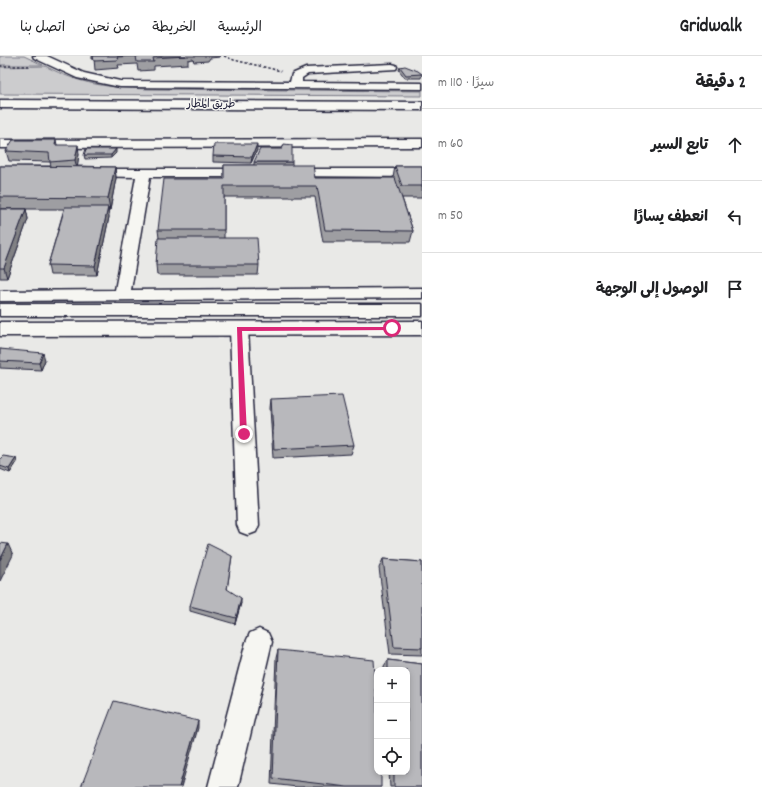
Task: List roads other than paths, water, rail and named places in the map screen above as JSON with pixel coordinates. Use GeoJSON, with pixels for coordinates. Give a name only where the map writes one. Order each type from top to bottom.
{"type":"FeatureCollection","features":[{"type":"Feature","properties":{"kind":"main road","name":"طريق المطار"},"geometry":{"type":"LineString","coordinates":[[0,104],[422,106]]}},
{"type":"Feature","properties":{"kind":"main road","name":"طريق المطار"},"geometry":{"type":"LineString","coordinates":[[0,115],[422,116]]}},
{"type":"Feature","properties":{"kind":"main road"},"geometry":{"type":"LineString","coordinates":[[0,310],[226,323],[422,328]]}},
{"type":"Feature","properties":{"kind":"main road"},"geometry":{"type":"LineString","coordinates":[[0,329],[226,323],[422,310]]}},
{"type":"Feature","properties":{"kind":"street"},"geometry":{"type":"LineString","coordinates":[[38,56],[80,76],[120,84],[296,81],[422,86]]}},
{"type":"Feature","properties":{"kind":"street"},"geometry":{"type":"LineString","coordinates":[[385,56],[402,86]]}},
{"type":"Feature","properties":{"kind":"street"},"geometry":{"type":"LineString","coordinates":[[312,71],[356,58]]}},
{"type":"Feature","properties":{"kind":"street"},"geometry":{"type":"LineString","coordinates":[[296,81],[302,72],[392,67]]}},
{"type":"Feature","properties":{"kind":"street"},"geometry":{"type":"LineString","coordinates":[[0,144],[422,143]]}},
{"type":"Feature","properties":{"kind":"street"},"geometry":{"type":"LineString","coordinates":[[73,172],[263,173]]}},
{"type":"Feature","properties":{"kind":"street"},"geometry":{"type":"LineString","coordinates":[[122,295],[144,173]]}},
{"type":"Feature","properties":{"kind":"street"},"geometry":{"type":"LineString","coordinates":[[279,173],[422,173]]}},
{"type":"Feature","properties":{"kind":"street"},"geometry":{"type":"LineString","coordinates":[[0,296],[422,293]]}},
{"type":"Feature","properties":{"kind":"street"},"geometry":{"type":"LineString","coordinates":[[226,323],[248,525]]}},
{"type":"Feature","properties":{"kind":"street"},"geometry":{"type":"LineString","coordinates":[[223,787],[259,642]]}}]}
